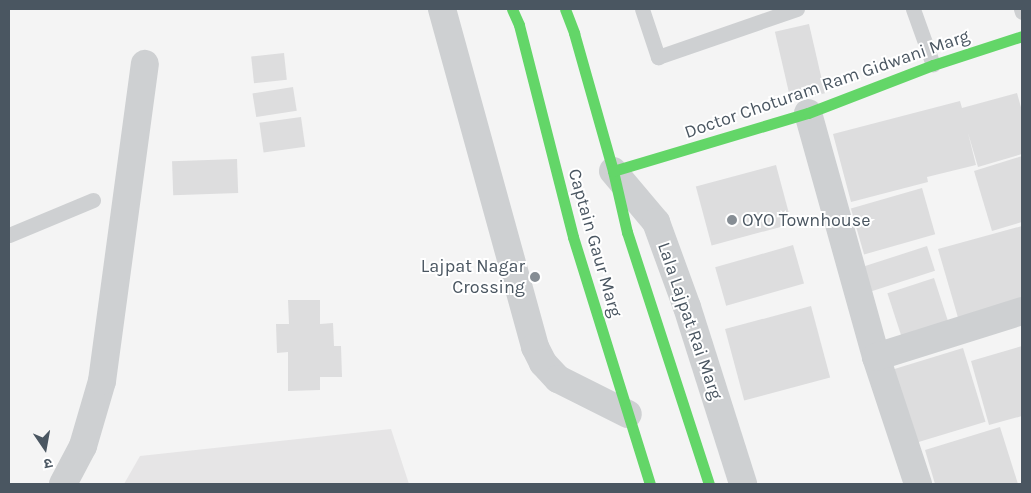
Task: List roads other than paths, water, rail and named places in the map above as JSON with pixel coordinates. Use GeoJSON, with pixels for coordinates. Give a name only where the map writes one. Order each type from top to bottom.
{"type":"FeatureCollection","features":[{"type":"Feature","properties":{"kind":"main road","name":"Captain Gaur Marg"},"geometry":{"type":"LineString","coordinates":[[512,9],[519,25],[573,237],[650,484]]}},
{"type":"Feature","properties":{"kind":"main road"},"geometry":{"type":"LineString","coordinates":[[565,9],[574,34],[613,171],[627,232],[709,484]]}},
{"type":"Feature","properties":{"kind":"main road","name":"Doctor Choturam Ram Gidwani Marg"},"geometry":{"type":"LineString","coordinates":[[613,171],[683,152],[808,113],[933,65],[1022,36]]}},
{"type":"Feature","properties":{"kind":"street"},"geometry":{"type":"LineString","coordinates":[[442,9],[535,347],[543,363],[558,379],[628,414]]}},
{"type":"Feature","properties":{"kind":"street"},"geometry":{"type":"LineString","coordinates":[[63,484],[83,446],[102,381],[145,64]]}},
{"type":"Feature","properties":{"kind":"street"},"geometry":{"type":"LineString","coordinates":[[808,113],[876,357],[918,484]]}},
{"type":"Feature","properties":{"kind":"street","name":"Lala Lajpat Rai Marg"},"geometry":{"type":"LineString","coordinates":[[613,171],[656,222],[687,307],[743,484]]}},
{"type":"Feature","properties":{"kind":"street"},"geometry":{"type":"LineString","coordinates":[[876,357],[1022,311]]}},
{"type":"Feature","properties":{"kind":"lane"},"geometry":{"type":"LineString","coordinates":[[642,9],[658,57],[797,9]]}},
{"type":"Feature","properties":{"kind":"lane"},"geometry":{"type":"LineString","coordinates":[[913,9],[933,65]]}},
{"type":"Feature","properties":{"kind":"lane"},"geometry":{"type":"LineString","coordinates":[[9,235],[93,200]]}},
{"type":"Feature","properties":{"kind":"place","name":"OYO Townhouse"},"geometry":{"type":"Point","coordinates":[732,220]}},
{"type":"Feature","properties":{"kind":"place","name":"Lajpat Nagar Crossing"},"geometry":{"type":"Point","coordinates":[535,277]}}]}
